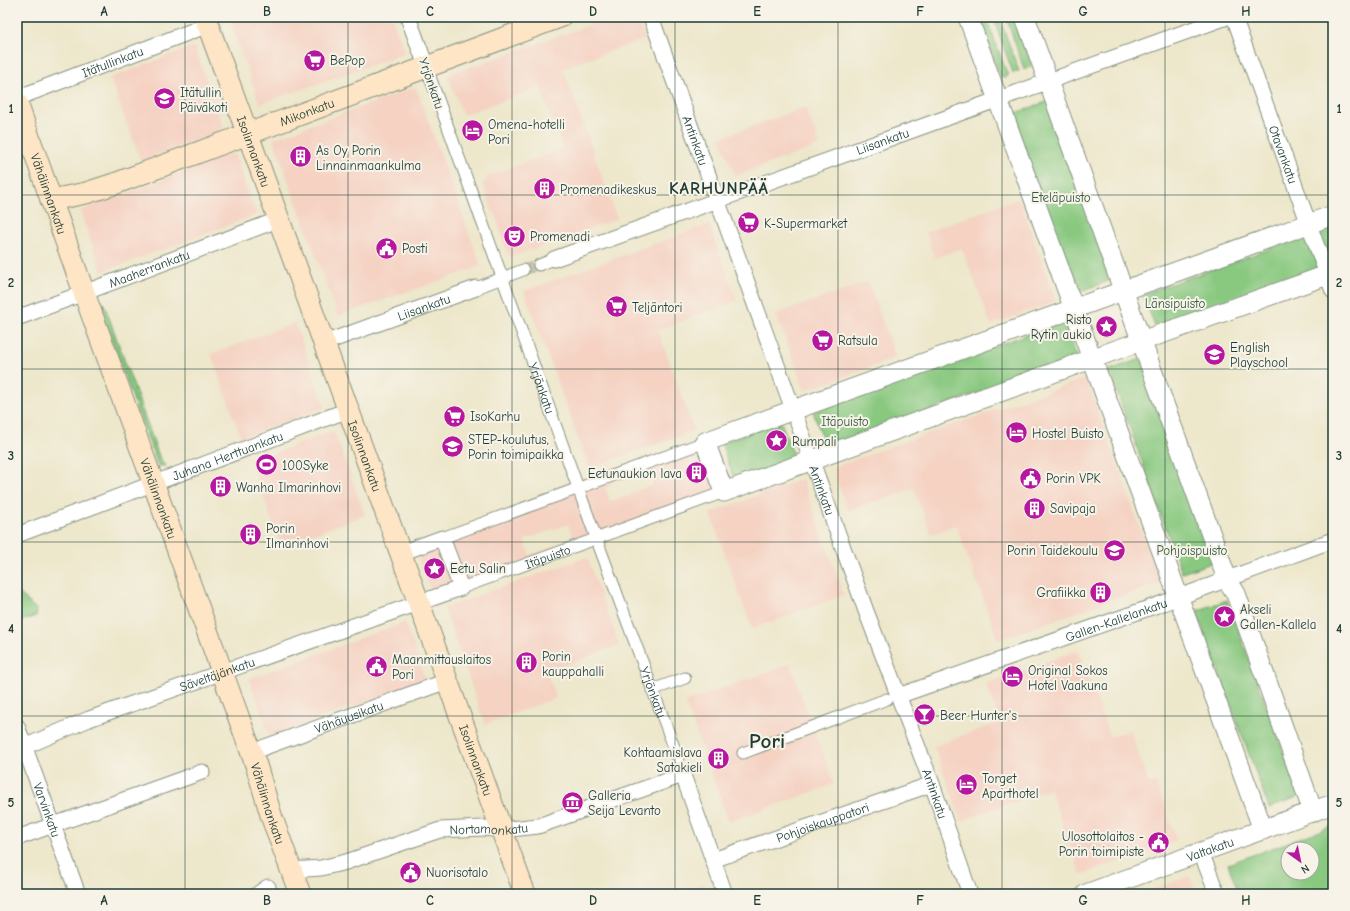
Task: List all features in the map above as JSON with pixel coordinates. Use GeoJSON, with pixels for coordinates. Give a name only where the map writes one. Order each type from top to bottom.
{"type":"FeatureCollection","features":[{"type":"Feature","properties":{"kind":"main road","name":"Mikonkatu"},"geometry":{"type":"LineString","coordinates":[[51,200],[86,193],[114,184],[560,17]]}},
{"type":"Feature","properties":{"kind":"main road","name":"Isolinnankatu"},"geometry":{"type":"LineString","coordinates":[[207,21],[525,894]]}},
{"type":"Feature","properties":{"kind":"main road","name":"Vähälinnankatu"},"geometry":{"type":"LineString","coordinates":[[17,103],[84,293],[251,752],[272,818],[300,894]]}},
{"type":"Feature","properties":{"kind":"street","name":"Yrjönkatu"},"geometry":{"type":"LineString","coordinates":[[408,17],[578,488],[678,758]]}},
{"type":"Feature","properties":{"kind":"street","name":"Antinkatu"},"geometry":{"type":"LineString","coordinates":[[651,17],[866,611],[892,697],[932,784],[970,894]]}},
{"type":"Feature","properties":{"kind":"street"},"geometry":{"type":"LineString","coordinates":[[968,17],[1263,830]]}},
{"type":"Feature","properties":{"kind":"street"},"geometry":{"type":"LineString","coordinates":[[1025,17],[1227,579],[1236,594],[1313,812]]}},
{"type":"Feature","properties":{"kind":"street","name":"Liisankatu"},"geometry":{"type":"LineString","coordinates":[[539,265],[1227,17]]}},
{"type":"Feature","properties":{"kind":"street","name":"Otavankatu"},"geometry":{"type":"LineString","coordinates":[[1234,17],[1331,280]]}},
{"type":"Feature","properties":{"kind":"street","name":"Itätullinkatu"},"geometry":{"type":"LineString","coordinates":[[17,98],[207,21]]}},
{"type":"Feature","properties":{"kind":"street"},"geometry":{"type":"LineString","coordinates":[[401,552],[1333,215]]}},
{"type":"Feature","properties":{"kind":"street","name":"Maaherrankatu"},"geometry":{"type":"LineString","coordinates":[[17,318],[280,219]]}},
{"type":"Feature","properties":{"kind":"street","name":"Liisankatu"},"geometry":{"type":"LineString","coordinates":[[324,343],[523,270]]}},
{"type":"Feature","properties":{"kind":"street"},"geometry":{"type":"LineString","coordinates":[[1141,341],[1331,280]]}},
{"type":"Feature","properties":{"kind":"street","name":"Itäpuisto"},"geometry":{"type":"LineString","coordinates":[[420,603],[1141,341]]}},
{"type":"Feature","properties":{"kind":"street","name":"Juhana Herttuankatu"},"geometry":{"type":"LineString","coordinates":[[17,535],[348,410]]}},
{"type":"Feature","properties":{"kind":"street"},"geometry":{"type":"LineString","coordinates":[[705,442],[724,492]]}},
{"type":"Feature","properties":{"kind":"street"},"geometry":{"type":"LineString","coordinates":[[442,538],[461,588]]}},
{"type":"Feature","properties":{"kind":"street","name":"Gallen-Kallelankatu"},"geometry":{"type":"LineString","coordinates":[[892,697],[1178,597],[1333,540]]}},
{"type":"Feature","properties":{"kind":"street","name":"Säveltäjänkatu"},"geometry":{"type":"LineString","coordinates":[[21,748],[89,720],[420,603]]}},
{"type":"Feature","properties":{"kind":"street"},"geometry":{"type":"LineString","coordinates":[[652,690],[685,678]]}},
{"type":"Feature","properties":{"kind":"street","name":"Vähäuusikatu"},"geometry":{"type":"LineString","coordinates":[[251,752],[447,681]]}},
{"type":"Feature","properties":{"kind":"street"},"geometry":{"type":"LineString","coordinates":[[743,753],[892,697]]}},
{"type":"Feature","properties":{"kind":"street","name":"Varvinkatu"},"geometry":{"type":"LineString","coordinates":[[17,726],[21,748],[54,825],[78,894]]}},
{"type":"Feature","properties":{"kind":"street"},"geometry":{"type":"LineString","coordinates":[[17,838],[202,772]]}},
{"type":"Feature","properties":{"kind":"street","name":"Nortamonkatu"},"geometry":{"type":"LineString","coordinates":[[292,870],[321,868],[346,862],[440,830],[484,828],[502,830],[538,826],[683,775],[713,860]]}},
{"type":"Feature","properties":{"kind":"street","name":"Pohjoiskauppatori"},"geometry":{"type":"LineString","coordinates":[[713,860],[932,784]]}},
{"type":"Feature","properties":{"kind":"street","name":"Valtakatu"},"geometry":{"type":"LineString","coordinates":[[1086,894],[1333,804]]}},
{"type":"Feature","properties":{"kind":"street"},"geometry":{"type":"LineString","coordinates":[[1201,852],[1217,894]]}},
{"type":"Feature","properties":{"kind":"street"},"geometry":{"type":"LineString","coordinates":[[713,860],[725,894]]}},
{"type":"Feature","properties":{"kind":"shaded area","name":"BePop"},"geometry":{"type":"Polygon","coordinates":[[[228,17],[392,17],[405,53],[260,104],[228,17]]]}},
{"type":"Feature","properties":{"kind":"shaded area"},"geometry":{"type":"Polygon","coordinates":[[[612,17],[637,17],[645,39],[563,68],[617,219],[512,257],[507,254],[495,212],[492,212],[482,183],[487,181],[486,177],[563,149],[540,87],[463,115],[448,75],[612,17]]]}},
{"type":"Feature","properties":{"kind":"shaded area","name":"Itätullin Päiväkoti"},"geometry":{"type":"Polygon","coordinates":[[[194,46],[223,127],[217,133],[141,161],[110,78],[194,46]]]}},
{"type":"Feature","properties":{"kind":"shaded area"},"geometry":{"type":"Polygon","coordinates":[[[416,87],[481,266],[338,316],[273,139],[416,87]]]}},
{"type":"Feature","properties":{"kind":"shaded area"},"geometry":{"type":"Polygon","coordinates":[[[805,107],[820,145],[735,176],[720,138],[805,107]]]}},
{"type":"Feature","properties":{"kind":"shaded area"},"geometry":{"type":"Polygon","coordinates":[[[234,153],[256,215],[102,272],[80,211],[234,153]]]}},
{"type":"Feature","properties":{"kind":"shaded area"},"geometry":{"type":"Polygon","coordinates":[[[1019,198],[1056,301],[991,325],[962,248],[935,258],[926,232],[1019,198]]]}},
{"type":"Feature","properties":{"kind":"shaded area","name":"Teljäntori"},"geometry":{"type":"Polygon","coordinates":[[[709,224],[737,301],[658,330],[694,431],[589,468],[524,291],[709,224]]]}},
{"type":"Feature","properties":{"kind":"shaded area","name":"Ratsula"},"geometry":{"type":"Polygon","coordinates":[[[868,282],[896,358],[805,391],[776,314],[868,282]]]}},
{"type":"Feature","properties":{"kind":"shaded area"},"geometry":{"type":"Polygon","coordinates":[[[295,323],[325,407],[241,438],[211,354],[295,323]]]}},
{"type":"Feature","properties":{"kind":"shaded area"},"geometry":{"type":"Polygon","coordinates":[[[1086,378],[1160,583],[998,640],[956,525],[931,534],[914,488],[848,511],[835,475],[835,469],[840,465],[892,446],[1086,378]]]}},
{"type":"Feature","properties":{"kind":"shaded area"},"geometry":{"type":"Polygon","coordinates":[[[334,431],[365,515],[281,546],[251,462],[334,431]]]}},
{"type":"Feature","properties":{"kind":"shaded area"},"geometry":{"type":"Polygon","coordinates":[[[701,443],[719,494],[432,594],[415,550],[701,443]],[[641,470],[610,482],[611,486],[605,488],[610,501],[631,495],[631,493],[653,485],[649,473],[643,475],[641,470]],[[568,524],[524,540],[530,555],[574,540],[568,524]]]}},
{"type":"Feature","properties":{"kind":"shaded area"},"geometry":{"type":"Polygon","coordinates":[[[802,479],[844,595],[752,629],[710,513],[802,479]]]}},
{"type":"Feature","properties":{"kind":"shaded area"},"geometry":{"type":"Polygon","coordinates":[[[587,557],[619,645],[547,672],[556,698],[485,724],[444,608],[587,557]]]}},
{"type":"Feature","properties":{"kind":"shaded area"},"geometry":{"type":"Polygon","coordinates":[[[405,622],[426,681],[270,736],[249,679],[405,622]]]}},
{"type":"Feature","properties":{"kind":"shaded area"},"geometry":{"type":"Polygon","coordinates":[[[1078,650],[1110,737],[1130,730],[1149,784],[1155,781],[1177,840],[1081,875],[1050,789],[961,821],[934,746],[1000,722],[986,684],[1078,650]]]}},
{"type":"Feature","properties":{"kind":"shaded area"},"geometry":{"type":"Polygon","coordinates":[[[790,664],[834,784],[729,822],[685,702],[790,664]]]}},
{"type":"Feature","properties":{"kind":"shaded area"},"geometry":{"type":"Polygon","coordinates":[[[1190,876],[1197,894],[1141,894],[1190,876]]]}},
{"type":"Feature","properties":{"kind":"shaded area"},"geometry":{"type":"Polygon","coordinates":[[[704,883],[708,894],[675,894],[704,883]]]}},
{"type":"Feature","properties":{"kind":"green space"},"geometry":{"type":"Polygon","coordinates":[[[978,17],[986,17],[1008,76],[1001,78],[978,17]]]}},
{"type":"Feature","properties":{"kind":"green space"},"geometry":{"type":"Polygon","coordinates":[[[993,17],[999,17],[1019,71],[1013,73],[993,17]]]}},
{"type":"Feature","properties":{"kind":"green space"},"geometry":{"type":"Polygon","coordinates":[[[1006,17],[1014,17],[1032,67],[1024,69],[1006,17]]]}},
{"type":"Feature","properties":{"kind":"green space","name":"Eteläpuisto"},"geometry":{"type":"Polygon","coordinates":[[[1049,101],[1113,279],[1074,294],[1010,115],[1049,101]]]}},
{"type":"Feature","properties":{"kind":"green space","name":"Länsipuisto"},"geometry":{"type":"Polygon","coordinates":[[[1333,226],[1333,265],[1156,329],[1143,294],[1333,226]]]}},
{"type":"Feature","properties":{"kind":"green space"},"geometry":{"type":"Polygon","coordinates":[[[99,301],[104,304],[160,459],[165,466],[158,466],[98,304],[99,301]]]}},
{"type":"Feature","properties":{"kind":"green space","name":"Itäpuisto"},"geometry":{"type":"Polygon","coordinates":[[[1064,321],[1077,357],[826,448],[813,412],[1064,321]]]}},
{"type":"Feature","properties":{"kind":"green space","name":"Pohjoispuisto"},"geometry":{"type":"Polygon","coordinates":[[[1141,359],[1214,562],[1182,573],[1109,370],[1141,359]]]}},
{"type":"Feature","properties":{"kind":"green space"},"geometry":{"type":"Polygon","coordinates":[[[781,422],[795,459],[735,481],[721,443],[781,422]]]}},
{"type":"Feature","properties":{"kind":"green space"},"geometry":{"type":"Polygon","coordinates":[[[17,591],[37,610],[36,616],[21,621],[17,616],[17,591]]]}},
{"type":"Feature","properties":{"kind":"green space"},"geometry":{"type":"Polygon","coordinates":[[[1227,600],[1300,796],[1269,808],[1196,611],[1227,600]]]}},
{"type":"Feature","properties":{"kind":"green space"},"geometry":{"type":"Polygon","coordinates":[[[1333,826],[1333,894],[1239,894],[1228,864],[1280,845],[1280,881],[1320,881],[1320,841],[1292,841],[1333,826]]]}},
{"type":"Feature","properties":{"kind":"tunnel"},"geometry":{"type":"LineString","coordinates":[[523,270],[539,265]]}},
{"type":"Feature","properties":{"kind":"place","name":"BePop"},"geometry":{"type":"Point","coordinates":[314,60]}},
{"type":"Feature","properties":{"kind":"place","name":"Itätullin Päiväkoti"},"geometry":{"type":"Point","coordinates":[165,99]}},
{"type":"Feature","properties":{"kind":"place","name":"Omena-hotelli Pori"},"geometry":{"type":"Point","coordinates":[473,131]}},
{"type":"Feature","properties":{"kind":"place","name":"As Oy Porin Linnainmaankulma"},"geometry":{"type":"Point","coordinates":[301,157]}},
{"type":"Feature","properties":{"kind":"place","name":"Promenadikeskus"},"geometry":{"type":"Point","coordinates":[545,189]}},
{"type":"Feature","properties":{"kind":"place","name":"K-Supermarket"},"geometry":{"type":"Point","coordinates":[749,223]}},
{"type":"Feature","properties":{"kind":"place","name":"Promenadi"},"geometry":{"type":"Point","coordinates":[514,236]}},
{"type":"Feature","properties":{"kind":"place","name":"Posti"},"geometry":{"type":"Point","coordinates":[387,248]}},
{"type":"Feature","properties":{"kind":"place","name":"Teljäntori"},"geometry":{"type":"Point","coordinates":[616,307]}},
{"type":"Feature","properties":{"kind":"place","name":"Risto Rytin aukio"},"geometry":{"type":"Point","coordinates":[1107,326]}},
{"type":"Feature","properties":{"kind":"place","name":"Ratsula"},"geometry":{"type":"Point","coordinates":[823,340]}},
{"type":"Feature","properties":{"kind":"place","name":"English Playschool"},"geometry":{"type":"Point","coordinates":[1215,354]}},
{"type":"Feature","properties":{"kind":"place","name":"IsoKarhu"},"geometry":{"type":"Point","coordinates":[455,416]}},
{"type":"Feature","properties":{"kind":"place","name":"Hostel Buisto"},"geometry":{"type":"Point","coordinates":[1016,433]}},
{"type":"Feature","properties":{"kind":"place","name":"Rumpali"},"geometry":{"type":"Point","coordinates":[777,441]}},
{"type":"Feature","properties":{"kind":"place","name":"STEP-koulutus, Porin toimipaikka"},"geometry":{"type":"Point","coordinates":[452,446]}},
{"type":"Feature","properties":{"kind":"place","name":"100Syke"},"geometry":{"type":"Point","coordinates":[267,465]}},
{"type":"Feature","properties":{"kind":"place","name":"Eetunaukion lava"},"geometry":{"type":"Point","coordinates":[697,473]}},
{"type":"Feature","properties":{"kind":"place","name":"Porin VPK"},"geometry":{"type":"Point","coordinates":[1031,478]}},
{"type":"Feature","properties":{"kind":"place","name":"Wanha Ilmarinhovi"},"geometry":{"type":"Point","coordinates":[221,487]}},
{"type":"Feature","properties":{"kind":"place","name":"Savipaja"},"geometry":{"type":"Point","coordinates":[1034,508]}},
{"type":"Feature","properties":{"kind":"place","name":"Porin Ilmarinhovi"},"geometry":{"type":"Point","coordinates":[250,535]}},
{"type":"Feature","properties":{"kind":"place","name":"Porin Taidekoulu"},"geometry":{"type":"Point","coordinates":[1114,550]}},
{"type":"Feature","properties":{"kind":"place","name":"Eetu Salin"},"geometry":{"type":"Point","coordinates":[434,568]}},
{"type":"Feature","properties":{"kind":"place","name":"Grafiikka"},"geometry":{"type":"Point","coordinates":[1101,592]}},
{"type":"Feature","properties":{"kind":"place","name":"Akseli Gallen-Kallela"},"geometry":{"type":"Point","coordinates":[1224,616]}},
{"type":"Feature","properties":{"kind":"place","name":"Porin kauppahalli"},"geometry":{"type":"Point","coordinates":[527,663]}},
{"type":"Feature","properties":{"kind":"place","name":"Maanmittauslaitos Pori"},"geometry":{"type":"Point","coordinates":[377,666]}},
{"type":"Feature","properties":{"kind":"place","name":"Original Sokos Hotel Vaakuna"},"geometry":{"type":"Point","coordinates":[1012,677]}},
{"type":"Feature","properties":{"kind":"place","name":"Beer Hunter's"},"geometry":{"type":"Point","coordinates":[924,715]}},
{"type":"Feature","properties":{"kind":"place","name":"Kohtaamislava Satakieli"},"geometry":{"type":"Point","coordinates":[718,759]}},
{"type":"Feature","properties":{"kind":"place","name":"Torget Aparthotel"},"geometry":{"type":"Point","coordinates":[966,785]}},
{"type":"Feature","properties":{"kind":"place","name":"Galleria Seija Levanto"},"geometry":{"type":"Point","coordinates":[573,802]}},
{"type":"Feature","properties":{"kind":"place","name":"Ulosottolaitos - Porin toimipiste"},"geometry":{"type":"Point","coordinates":[1159,843]}},
{"type":"Feature","properties":{"kind":"place","name":"Nuorisotalo"},"geometry":{"type":"Point","coordinates":[411,872]}},
{"type":"Feature","properties":{"kind":"district","name":"KARHUNPÄÄ"},"geometry":{"type":"Point","coordinates":[719,188]}},
{"type":"Feature","properties":{"kind":"district","name":"Pori"},"geometry":{"type":"Point","coordinates":[767,741]}}]}
